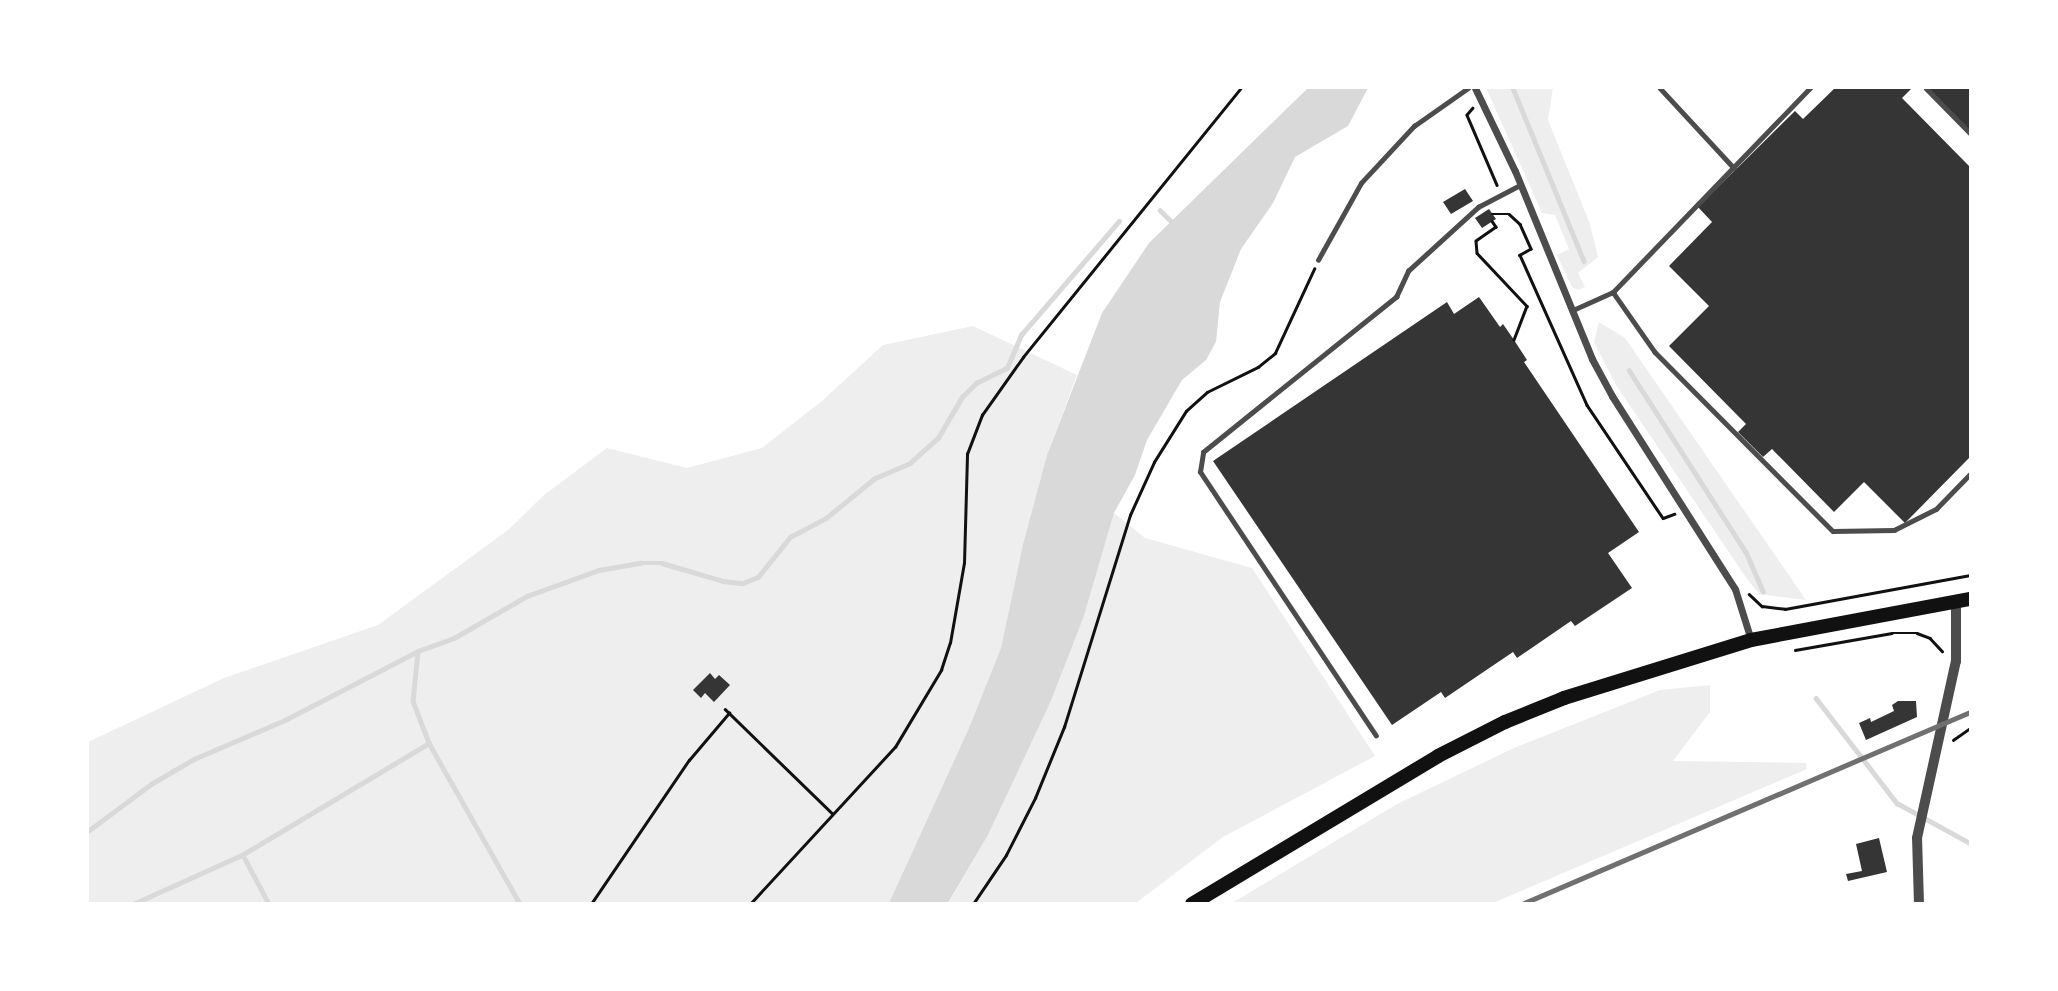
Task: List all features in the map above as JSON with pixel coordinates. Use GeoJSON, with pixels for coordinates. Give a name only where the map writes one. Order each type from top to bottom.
{"type":"FeatureCollection","features":[{"type":"Feature","properties":{"kind":"main road"},"geometry":{"type":"LineString","coordinates":[[1192,904],[1402,776],[1473,738],[1564,698],[1751,640],[1963,601]]}},
{"type":"Feature","properties":{"kind":"street"},"geometry":{"type":"LineString","coordinates":[[1475,88],[1521,184],[1612,396],[1735,589],[1751,640]]}},
{"type":"Feature","properties":{"kind":"street"},"geometry":{"type":"LineString","coordinates":[[1919,904],[1919,827],[1955,670],[1963,601]]}},
{"type":"Feature","properties":{"kind":"lane"},"geometry":{"type":"LineString","coordinates":[[1318,260],[1362,183],[1414,126],[1468,88]]}},
{"type":"Feature","properties":{"kind":"lane"},"geometry":{"type":"LineString","coordinates":[[1660,88],[1734,168]]}},
{"type":"Feature","properties":{"kind":"lane"},"geometry":{"type":"LineString","coordinates":[[1573,310],[1613,292],[1810,88]]}},
{"type":"Feature","properties":{"kind":"lane"},"geometry":{"type":"LineString","coordinates":[[1926,88],[1970,133]]}},
{"type":"Feature","properties":{"kind":"lane"},"geometry":{"type":"LineString","coordinates":[[1376,737],[1200,472],[1203,452],[1396,297],[1408,271],[1469,215],[1521,184]]}},
{"type":"Feature","properties":{"kind":"lane"},"geometry":{"type":"LineString","coordinates":[[1613,292],[1655,352],[1833,531],[1894,530],[1936,509],[1970,474]]}},
{"type":"Feature","properties":{"kind":"path"},"geometry":{"type":"LineString","coordinates":[[750,904],[895,747],[941,670],[950,643],[964,563],[967,454],[982,415],[1023,357],[1241,88]]}},
{"type":"Feature","properties":{"kind":"path"},"geometry":{"type":"LineString","coordinates":[[1471,103],[1473,108],[1467,115],[1501,194]]}},
{"type":"Feature","properties":{"kind":"path"},"geometry":{"type":"LineString","coordinates":[[1492,214],[1510,214],[1520,224],[1531,249],[1520,255],[1587,405],[1663,518],[1676,514]]}},
{"type":"Feature","properties":{"kind":"path"},"geometry":{"type":"LineString","coordinates":[[1492,221],[1496,227],[1476,242],[1477,253],[1527,306],[1514,340]]}},
{"type":"Feature","properties":{"kind":"path"},"geometry":{"type":"LineString","coordinates":[[973,904],[1012,844],[1064,727],[1130,515],[1154,462],[1186,411],[1207,391],[1258,367],[1275,353],[1318,260]]}},
{"type":"Feature","properties":{"kind":"path"},"geometry":{"type":"LineString","coordinates":[[1744,587],[1758,603],[1776,610],[1970,575]]}},
{"type":"Feature","properties":{"kind":"path"},"geometry":{"type":"LineString","coordinates":[[1795,650],[1892,634],[1917,633],[1934,642],[1944,659]]}},
{"type":"Feature","properties":{"kind":"path"},"geometry":{"type":"LineString","coordinates":[[725,709],[832,813]]}},
{"type":"Feature","properties":{"kind":"path"},"geometry":{"type":"LineString","coordinates":[[591,904],[689,760],[729,713]]}},
{"type":"Feature","properties":{"kind":"path"},"geometry":{"type":"LineString","coordinates":[[1956,740],[1970,729]]}},
{"type":"Feature","properties":{"kind":"shaded area"},"geometry":{"type":"Polygon","coordinates":[[[1308,88],[1368,88],[1348,126],[1295,157],[1273,203],[1241,249],[1220,302],[1216,342],[1206,360],[1182,380],[1147,440],[1135,475],[1114,513],[1084,616],[1051,701],[988,835],[948,903],[889,903],[969,728],[1001,648],[1023,544],[1047,455],[1102,313],[1149,243],[1308,88]]]}},
{"type":"Feature","properties":{"kind":"shaded area"},"geometry":{"type":"Polygon","coordinates":[[[1486,88],[1553,88],[1548,120],[1590,224],[1598,257],[1578,273],[1585,287],[1578,290],[1572,287],[1557,255],[1569,249],[1555,215],[1542,213],[1486,88]]]}},
{"type":"Feature","properties":{"kind":"shaded area"},"geometry":{"type":"Polygon","coordinates":[[[1599,322],[1625,338],[1806,600],[1759,594],[1745,576],[1616,385],[1594,342],[1599,322]]]}},
{"type":"Feature","properties":{"kind":"shaded area"},"geometry":{"type":"Polygon","coordinates":[[[973,326],[1077,375],[1047,455],[1023,544],[1001,648],[969,728],[889,903],[88,904],[88,742],[224,678],[378,625],[508,530],[544,495],[607,448],[687,468],[762,448],[823,400],[883,345],[973,326]]]}},
{"type":"Feature","properties":{"kind":"shaded area"},"geometry":{"type":"Polygon","coordinates":[[[1114,513],[1145,538],[1252,568],[1375,756],[1223,837],[1136,903],[948,904],[988,835],[1051,701],[1084,616],[1114,513]]]}},
{"type":"Feature","properties":{"kind":"shaded area"},"geometry":{"type":"Polygon","coordinates":[[[1710,685],[1710,712],[1673,761],[1806,763],[1807,769],[1493,903],[1232,903],[1397,804],[1514,748],[1660,690],[1710,685]]]}},
{"type":"Feature","properties":{"kind":"building"},"geometry":{"type":"Polygon","coordinates":[[[1835,88],[1912,88],[1902,98],[1970,167],[1970,457],[1905,523],[1864,482],[1834,512],[1772,449],[1763,457],[1738,432],[1746,424],[1669,346],[1709,306],[1669,266],[1712,222],[1698,207],[1795,111],[1803,119],[1835,88]]]}},
{"type":"Feature","properties":{"kind":"building"},"geometry":{"type":"Polygon","coordinates":[[[1923,88],[1970,88],[1970,135],[1923,88]]]}},
{"type":"Feature","properties":{"kind":"building"},"geometry":{"type":"Polygon","coordinates":[[[1465,189],[1473,201],[1451,214],[1443,202],[1465,189]]]}},
{"type":"Feature","properties":{"kind":"building"},"geometry":{"type":"Polygon","coordinates":[[[1489,209],[1496,219],[1482,228],[1475,218],[1489,209]]]}},
{"type":"Feature","properties":{"kind":"building"},"geometry":{"type":"Polygon","coordinates":[[[1479,297],[1500,327],[1503,324],[1514,340],[1527,360],[1524,362],[1639,532],[1608,553],[1632,588],[1575,626],[1571,621],[1517,658],[1513,652],[1445,698],[1441,692],[1392,725],[1213,461],[1447,302],[1454,314],[1479,297]]]}},
{"type":"Feature","properties":{"kind":"building"},"geometry":{"type":"Polygon","coordinates":[[[710,673],[715,679],[719,675],[730,685],[714,702],[705,693],[701,698],[693,690],[710,673]]]}},
{"type":"Feature","properties":{"kind":"building"},"geometry":{"type":"Polygon","coordinates":[[[1898,701],[1916,701],[1917,717],[1866,740],[1859,723],[1870,718],[1871,722],[1894,711],[1892,705],[1898,701]]]}},
{"type":"Feature","properties":{"kind":"building"},"geometry":{"type":"Polygon","coordinates":[[[1879,838],[1887,872],[1848,881],[1846,874],[1862,871],[1856,844],[1879,838]]]}},
{"type":"Feature","properties":{"kind":"waterway"},"geometry":{"type":"LineString","coordinates":[[1513,88],[1584,261]]}},
{"type":"Feature","properties":{"kind":"waterway"},"geometry":{"type":"LineString","coordinates":[[1160,210],[1174,224]]}},
{"type":"Feature","properties":{"kind":"waterway"},"geometry":{"type":"LineString","coordinates":[[88,831],[151,784],[194,759],[285,720],[418,651],[454,638],[527,596],[599,570],[640,563],[662,563],[723,581],[743,583],[758,577],[790,537],[826,518],[875,478],[910,463],[938,438],[962,397],[976,383],[1007,368],[1021,335],[1119,221]]}},
{"type":"Feature","properties":{"kind":"waterway"},"geometry":{"type":"LineString","coordinates":[[1629,370],[1746,552],[1763,591]]}},
{"type":"Feature","properties":{"kind":"waterway"},"geometry":{"type":"LineString","coordinates":[[418,652],[413,701],[429,743],[520,904]]}},
{"type":"Feature","properties":{"kind":"waterway"},"geometry":{"type":"LineString","coordinates":[[1816,698],[1897,803],[1970,843]]}},
{"type":"Feature","properties":{"kind":"waterway"},"geometry":{"type":"LineString","coordinates":[[133,904],[242,855],[429,743]]}},
{"type":"Feature","properties":{"kind":"waterway"},"geometry":{"type":"LineString","coordinates":[[243,855],[269,904]]}},
{"type":"Feature","properties":{"kind":"railway"},"geometry":{"type":"LineString","coordinates":[[1522,904],[1970,712]]}}]}
